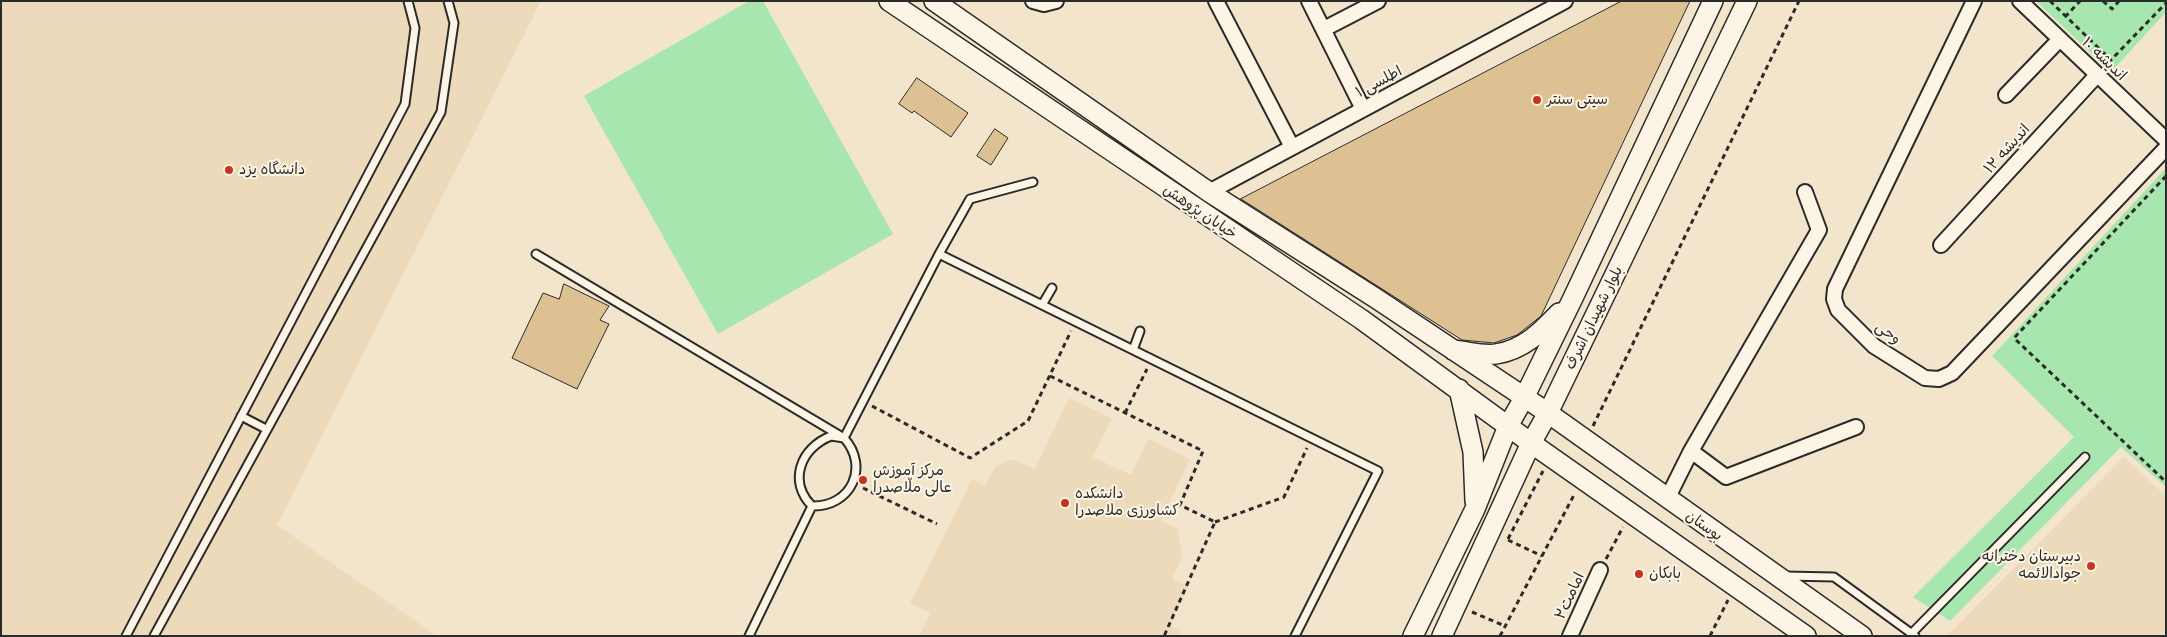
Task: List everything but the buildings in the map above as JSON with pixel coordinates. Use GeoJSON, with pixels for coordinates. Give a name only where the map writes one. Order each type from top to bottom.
{"type":"FeatureCollection","features":[{"type":"Feature","properties":{"kind":"main road","name":"خیابان پژوهش"},"geometry":{"type":"LineString","coordinates":[[889,1],[1353,314],[1531,443]]}},
{"type":"Feature","properties":{"kind":"main road","name":"خیابان پژوهش"},"geometry":{"type":"LineString","coordinates":[[934,1],[1210,192],[1377,299],[1548,413]]}},
{"type":"Feature","properties":{"kind":"main road","name":"بلوار شهیدان اشرف"},"geometry":{"type":"LineString","coordinates":[[1413,636],[1475,509],[1508,426],[1524,398],[1572,300],[1713,1]]}},
{"type":"Feature","properties":{"kind":"main road","name":"بلوار شهیدان اشرف"},"geometry":{"type":"LineString","coordinates":[[1442,636],[1531,443],[1548,413],[1747,1]]}},
{"type":"Feature","properties":{"kind":"main road"},"geometry":{"type":"LineString","coordinates":[[1452,350],[1496,354],[1516,348],[1537,336],[1572,300]]}},
{"type":"Feature","properties":{"kind":"main road"},"geometry":{"type":"LineString","coordinates":[[1458,389],[1473,452],[1475,509]]}},
{"type":"Feature","properties":{"kind":"main road","name":"بوستان"},"geometry":{"type":"LineString","coordinates":[[1548,413],[1694,519],[1862,636]]}},
{"type":"Feature","properties":{"kind":"main road","name":"بوستان"},"geometry":{"type":"LineString","coordinates":[[1531,443],[1806,636]]}},
{"type":"Feature","properties":{"kind":"main road"},"geometry":{"type":"LineString","coordinates":[[1679,547],[1694,519]]}},
{"type":"Feature","properties":{"kind":"street"},"geometry":{"type":"LineString","coordinates":[[1033,1],[1044,4],[1056,1]]}},
{"type":"Feature","properties":{"kind":"street"},"geometry":{"type":"LineString","coordinates":[[1216,1],[1292,147]]}},
{"type":"Feature","properties":{"kind":"street"},"geometry":{"type":"LineString","coordinates":[[1309,1],[1363,109]]}},
{"type":"Feature","properties":{"kind":"street"},"geometry":{"type":"LineString","coordinates":[[1324,29],[1378,1]]}},
{"type":"Feature","properties":{"kind":"street","name":"اطلسی ۱"},"geometry":{"type":"LineString","coordinates":[[1210,192],[1565,1]]}},
{"type":"Feature","properties":{"kind":"street","name":"وحی"},"geometry":{"type":"LineString","coordinates":[[1974,1],[1835,289],[1834,299],[1838,310],[1874,346],[1925,378],[1938,379],[1952,373],[2166,148]]}},
{"type":"Feature","properties":{"kind":"street","name":"اندیشه ۱۰"},"geometry":{"type":"LineString","coordinates":[[2020,1],[2166,140]]}},
{"type":"Feature","properties":{"kind":"street"},"geometry":{"type":"LineString","coordinates":[[2006,95],[2056,35]]}},
{"type":"Feature","properties":{"kind":"street","name":"اندیشه ۱۲"},"geometry":{"type":"LineString","coordinates":[[1941,245],[2097,75]]}},
{"type":"Feature","properties":{"kind":"street"},"geometry":{"type":"LineString","coordinates":[[1666,499],[1691,451],[1819,230],[1805,192]]}},
{"type":"Feature","properties":{"kind":"street"},"geometry":{"type":"LineString","coordinates":[[1691,451],[1726,477],[1856,427]]}},
{"type":"Feature","properties":{"kind":"street","name":"امامت۲"},"geometry":{"type":"LineString","coordinates":[[1570,636],[1600,570]]}},
{"type":"Feature","properties":{"kind":"lane"},"geometry":{"type":"LineString","coordinates":[[126,636],[405,104],[415,28],[408,1]]}},
{"type":"Feature","properties":{"kind":"lane"},"geometry":{"type":"LineString","coordinates":[[154,636],[441,112],[454,23],[448,1]]}},
{"type":"Feature","properties":{"kind":"lane"},"geometry":{"type":"LineString","coordinates":[[844,438],[939,254],[970,199],[1033,182]]}},
{"type":"Feature","properties":{"kind":"lane"},"geometry":{"type":"LineString","coordinates":[[536,254],[844,438],[852,446],[856,457],[856,474],[853,483],[840,499],[824,507],[812,506],[803,497],[799,480],[801,463],[809,451],[823,439],[831,436],[844,438]]}},
{"type":"Feature","properties":{"kind":"lane"},"geometry":{"type":"LineString","coordinates":[[939,254],[1378,471],[1295,636]]}},
{"type":"Feature","properties":{"kind":"lane"},"geometry":{"type":"LineString","coordinates":[[1042,304],[1052,288]]}},
{"type":"Feature","properties":{"kind":"lane"},"geometry":{"type":"LineString","coordinates":[[1133,350],[1140,331]]}},
{"type":"Feature","properties":{"kind":"lane"},"geometry":{"type":"LineString","coordinates":[[241,416],[266,429]]}},
{"type":"Feature","properties":{"kind":"lane"},"geometry":{"type":"LineString","coordinates":[[1776,576],[1834,577],[1914,634],[2085,457]]}},
{"type":"Feature","properties":{"kind":"lane"},"geometry":{"type":"LineString","coordinates":[[1371,485],[1380,488]]}},
{"type":"Feature","properties":{"kind":"lane"},"geometry":{"type":"LineString","coordinates":[[749,636],[812,506]]}},
{"type":"Feature","properties":{"kind":"lane"},"geometry":{"type":"LineString","coordinates":[[1304,618],[1312,621]]}},
{"type":"Feature","properties":{"kind":"path"},"geometry":{"type":"LineString","coordinates":[[1586,440],[1799,1]]}},
{"type":"Feature","properties":{"kind":"path"},"geometry":{"type":"LineString","coordinates":[[2050,1],[2111,60],[2165,4],[2161,1]]}},
{"type":"Feature","properties":{"kind":"path"},"geometry":{"type":"LineString","coordinates":[[2056,35],[2066,16],[2080,1]]}},
{"type":"Feature","properties":{"kind":"path"},"geometry":{"type":"LineString","coordinates":[[2103,1],[2112,9],[2119,1]]}},
{"type":"Feature","properties":{"kind":"path"},"geometry":{"type":"LineString","coordinates":[[2166,176],[2014,338],[2166,482]]}},
{"type":"Feature","properties":{"kind":"path"},"geometry":{"type":"LineString","coordinates":[[863,401],[970,458],[1028,421],[1076,322]]}},
{"type":"Feature","properties":{"kind":"path"},"geometry":{"type":"LineString","coordinates":[[1125,413],[1152,359]]}},
{"type":"Feature","properties":{"kind":"path"},"geometry":{"type":"LineString","coordinates":[[1050,376],[1203,451],[1180,505],[1215,522],[1284,497],[1312,438]]}},
{"type":"Feature","properties":{"kind":"path"},"geometry":{"type":"LineString","coordinates":[[1500,636],[1582,480]]}},
{"type":"Feature","properties":{"kind":"path"},"geometry":{"type":"LineString","coordinates":[[853,483],[937,524]]}},
{"type":"Feature","properties":{"kind":"path"},"geometry":{"type":"LineString","coordinates":[[1600,570],[1630,513]]}},
{"type":"Feature","properties":{"kind":"path"},"geometry":{"type":"LineString","coordinates":[[1168,636],[1165,634],[1215,522]]}},
{"type":"Feature","properties":{"kind":"path"},"geometry":{"type":"LineString","coordinates":[[1508,540],[1542,556]]}},
{"type":"Feature","properties":{"kind":"path"},"geometry":{"type":"LineString","coordinates":[[1710,636],[1735,586]]}},
{"type":"Feature","properties":{"kind":"path"},"geometry":{"type":"LineString","coordinates":[[1472,612],[1505,626]]}},
{"type":"Feature","properties":{"kind":"shaded area","name":"دانشگاه یزد"},"geometry":{"type":"Polygon","coordinates":[[[1,1],[541,1],[277,525],[437,636],[1,636],[1,1]]]}},
{"type":"Feature","properties":{"kind":"shaded area","name":"دانشکده کشاورزی ملاصدرا"},"geometry":{"type":"Polygon","coordinates":[[[1069,398],[1112,418],[1093,457],[1131,475],[1148,439],[1190,459],[1161,521],[1178,529],[1182,558],[1172,579],[1188,587],[1170,625],[1180,630],[1178,636],[921,636],[920,634],[930,613],[910,603],[972,479],[985,486],[995,467],[1012,459],[1035,469],[1069,398]]]}},
{"type":"Feature","properties":{"kind":"shaded area","name":"دبیرستان دخترانه جوادالائمه"},"geometry":{"type":"Polygon","coordinates":[[[2124,457],[2166,496],[2166,636],[1947,636],[2124,457]]]}},
{"type":"Feature","properties":{"kind":"green space"},"geometry":{"type":"Polygon","coordinates":[[[749,1],[763,1],[893,234],[718,334],[584,96],[749,1]]]}},
{"type":"Feature","properties":{"kind":"green space"},"geometry":{"type":"Polygon","coordinates":[[[2036,1],[2166,1],[2166,12],[2111,72],[2036,1]]]}},
{"type":"Feature","properties":{"kind":"green space"},"geometry":{"type":"Polygon","coordinates":[[[2166,168],[2166,487],[2121,447],[1950,621],[1913,597],[2074,437],[1992,356],[2166,168]]]}},
{"type":"Feature","properties":{"kind":"place","name":"سیتی سنتر"},"geometry":{"type":"Point","coordinates":[1537,100]}},
{"type":"Feature","properties":{"kind":"place","name":"دانشگاه یزد"},"geometry":{"type":"Point","coordinates":[229,170]}},
{"type":"Feature","properties":{"kind":"place","name":"مرکز آموزش عالی ملّاصدرا"},"geometry":{"type":"Point","coordinates":[863,480]}},
{"type":"Feature","properties":{"kind":"place","name":"دانشکده کشاورزی ملاصدرا"},"geometry":{"type":"Point","coordinates":[1065,503]}},
{"type":"Feature","properties":{"kind":"place","name":"دبیرستان دخترانه جوادالائمه"},"geometry":{"type":"Point","coordinates":[2091,566]}},
{"type":"Feature","properties":{"kind":"place","name":"بابکان"},"geometry":{"type":"Point","coordinates":[1639,574]}}]}
